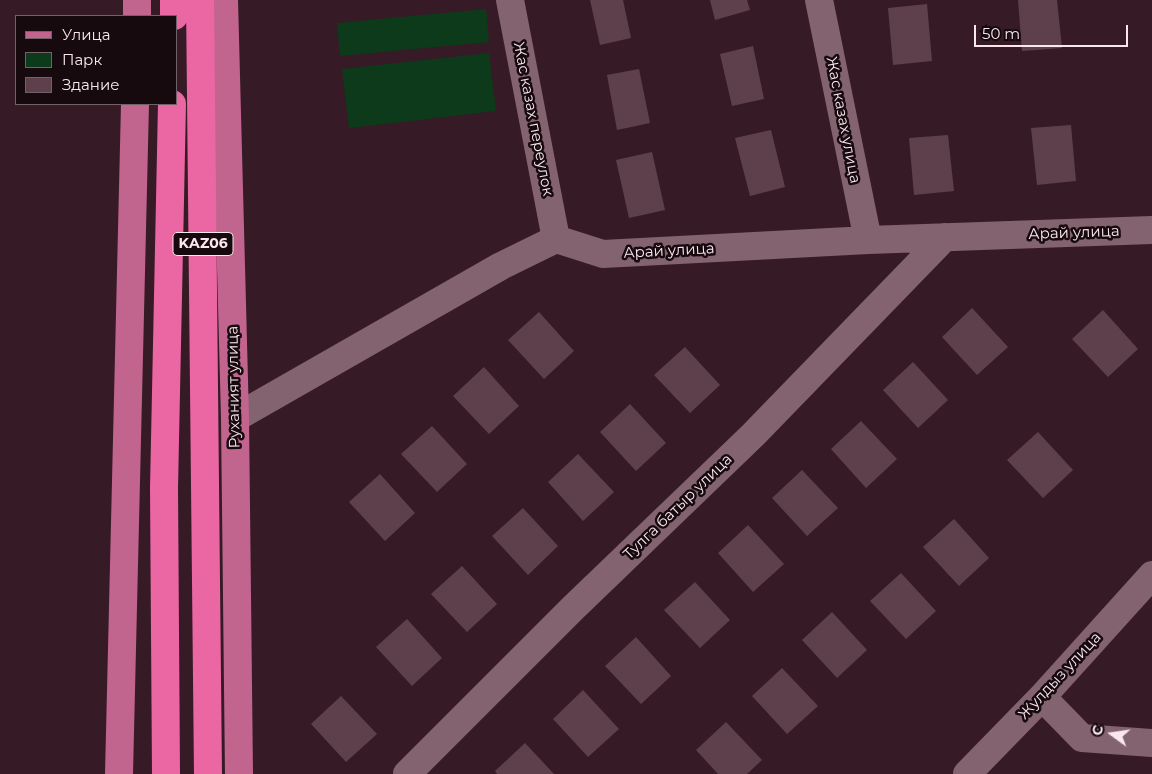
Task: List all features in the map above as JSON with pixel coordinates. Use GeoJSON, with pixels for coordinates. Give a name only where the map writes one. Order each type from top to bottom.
{"type":"FeatureCollection","features":[{"type":"Feature","properties":{"kind":"highway"},"geometry":{"type":"LineString","coordinates":[[174,0],[174,15]]}},
{"type":"Feature","properties":{"kind":"highway","name":"KАZ06"},"geometry":{"type":"LineString","coordinates":[[200,0],[208,774]]}},
{"type":"Feature","properties":{"kind":"highway","name":"KАZ06"},"geometry":{"type":"LineString","coordinates":[[166,774],[164,488],[172,105]]}},
{"type":"Feature","properties":{"kind":"main road"},"geometry":{"type":"LineString","coordinates":[[137,0],[137,15]]}},
{"type":"Feature","properties":{"kind":"main road","name":"Руханият улица"},"geometry":{"type":"LineString","coordinates":[[224,0],[235,418],[239,774]]}},
{"type":"Feature","properties":{"kind":"main road"},"geometry":{"type":"LineString","coordinates":[[119,774],[135,105]]}},
{"type":"Feature","properties":{"kind":"street","name":"Жас казах переулок"},"geometry":{"type":"LineString","coordinates":[[510,0],[556,239]]}},
{"type":"Feature","properties":{"kind":"street","name":"Жас казах улица"},"geometry":{"type":"LineString","coordinates":[[819,0],[868,240]]}},
{"type":"Feature","properties":{"kind":"street","name":"Арай улица"},"geometry":{"type":"LineString","coordinates":[[556,239],[603,254],[868,240],[1152,230]]}},
{"type":"Feature","properties":{"kind":"street","name":"Тулга батыр улица"},"geometry":{"type":"LineString","coordinates":[[407,774],[566,615],[753,435],[945,237]]}},
{"type":"Feature","properties":{"kind":"street"},"geometry":{"type":"LineString","coordinates":[[235,418],[500,266],[556,239]]}},
{"type":"Feature","properties":{"kind":"street","name":"Жулдыз улица"},"geometry":{"type":"LineString","coordinates":[[967,774],[1042,697],[1152,575]]}},
{"type":"Feature","properties":{"kind":"street"},"geometry":{"type":"LineString","coordinates":[[1042,697],[1082,738],[1152,743]]}},
{"type":"Feature","properties":{"kind":"green space"},"geometry":{"type":"Polygon","coordinates":[[[486,9],[489,42],[340,56],[337,23],[486,9]]]}},
{"type":"Feature","properties":{"kind":"green space"},"geometry":{"type":"Polygon","coordinates":[[[489,53],[496,111],[349,128],[342,69],[489,53]]]}},
{"type":"Feature","properties":{"kind":"building"},"geometry":{"type":"Polygon","coordinates":[[[590,0],[623,0],[631,38],[600,45],[590,0]]]}},
{"type":"Feature","properties":{"kind":"building"},"geometry":{"type":"Polygon","coordinates":[[[710,0],[747,0],[750,10],[715,20],[710,0]]]}},
{"type":"Feature","properties":{"kind":"building"},"geometry":{"type":"Polygon","coordinates":[[[1018,0],[1057,0],[1062,48],[1022,51],[1018,0]]]}},
{"type":"Feature","properties":{"kind":"building"},"geometry":{"type":"Polygon","coordinates":[[[927,4],[932,61],[893,65],[888,8],[927,4]]]}},
{"type":"Feature","properties":{"kind":"building"},"geometry":{"type":"Polygon","coordinates":[[[753,46],[764,99],[732,106],[720,54],[753,46]]]}},
{"type":"Feature","properties":{"kind":"building"},"geometry":{"type":"Polygon","coordinates":[[[639,69],[650,123],[617,130],[607,75],[639,69]]]}},
{"type":"Feature","properties":{"kind":"building"},"geometry":{"type":"Polygon","coordinates":[[[1071,125],[1076,181],[1037,185],[1031,128],[1071,125]]]}},
{"type":"Feature","properties":{"kind":"building"},"geometry":{"type":"Polygon","coordinates":[[[771,130],[785,187],[750,196],[735,138],[771,130]]]}},
{"type":"Feature","properties":{"kind":"building"},"geometry":{"type":"Polygon","coordinates":[[[948,135],[954,191],[914,195],[909,138],[948,135]]]}},
{"type":"Feature","properties":{"kind":"building"},"geometry":{"type":"Polygon","coordinates":[[[652,152],[665,210],[629,218],[616,160],[652,152]]]}},
{"type":"Feature","properties":{"kind":"building"},"geometry":{"type":"Polygon","coordinates":[[[972,308],[1008,347],[977,375],[942,337],[972,308]]]}},
{"type":"Feature","properties":{"kind":"building"},"geometry":{"type":"Polygon","coordinates":[[[1103,310],[1138,349],[1108,377],[1072,339],[1103,310]]]}},
{"type":"Feature","properties":{"kind":"building"},"geometry":{"type":"Polygon","coordinates":[[[539,312],[574,351],[544,379],[508,340],[539,312]]]}},
{"type":"Feature","properties":{"kind":"building"},"geometry":{"type":"Polygon","coordinates":[[[685,347],[720,385],[690,413],[654,375],[685,347]]]}},
{"type":"Feature","properties":{"kind":"building"},"geometry":{"type":"Polygon","coordinates":[[[913,362],[948,400],[918,428],[883,390],[913,362]]]}},
{"type":"Feature","properties":{"kind":"building"},"geometry":{"type":"Polygon","coordinates":[[[484,367],[519,406],[489,434],[453,396],[484,367]]]}},
{"type":"Feature","properties":{"kind":"building"},"geometry":{"type":"Polygon","coordinates":[[[630,404],[666,443],[636,471],[600,432],[630,404]]]}},
{"type":"Feature","properties":{"kind":"building"},"geometry":{"type":"Polygon","coordinates":[[[861,421],[897,459],[866,488],[831,449],[861,421]]]}},
{"type":"Feature","properties":{"kind":"building"},"geometry":{"type":"Polygon","coordinates":[[[432,426],[467,464],[437,492],[401,454],[432,426]]]}},
{"type":"Feature","properties":{"kind":"building"},"geometry":{"type":"Polygon","coordinates":[[[1038,432],[1073,470],[1043,498],[1007,460],[1038,432]]]}},
{"type":"Feature","properties":{"kind":"building"},"geometry":{"type":"Polygon","coordinates":[[[578,454],[614,492],[583,521],[548,482],[578,454]]]}},
{"type":"Feature","properties":{"kind":"building"},"geometry":{"type":"Polygon","coordinates":[[[802,470],[838,508],[807,536],[772,498],[802,470]]]}},
{"type":"Feature","properties":{"kind":"building"},"geometry":{"type":"Polygon","coordinates":[[[380,474],[415,513],[385,541],[349,502],[380,474]]]}},
{"type":"Feature","properties":{"kind":"building"},"geometry":{"type":"Polygon","coordinates":[[[523,508],[558,546],[528,575],[492,536],[523,508]]]}},
{"type":"Feature","properties":{"kind":"building"},"geometry":{"type":"Polygon","coordinates":[[[954,519],[989,558],[959,586],[923,547],[954,519]]]}},
{"type":"Feature","properties":{"kind":"building"},"geometry":{"type":"Polygon","coordinates":[[[748,525],[784,564],[753,592],[718,553],[748,525]]]}},
{"type":"Feature","properties":{"kind":"building"},"geometry":{"type":"Polygon","coordinates":[[[462,566],[497,604],[467,632],[431,594],[462,566]]]}},
{"type":"Feature","properties":{"kind":"building"},"geometry":{"type":"Polygon","coordinates":[[[901,573],[936,611],[906,639],[870,601],[901,573]]]}},
{"type":"Feature","properties":{"kind":"building"},"geometry":{"type":"Polygon","coordinates":[[[695,582],[730,620],[700,648],[664,610],[695,582]]]}},
{"type":"Feature","properties":{"kind":"building"},"geometry":{"type":"Polygon","coordinates":[[[832,612],[867,650],[837,678],[802,640],[832,612]]]}},
{"type":"Feature","properties":{"kind":"building"},"geometry":{"type":"Polygon","coordinates":[[[407,619],[442,658],[412,686],[376,647],[407,619]]]}},
{"type":"Feature","properties":{"kind":"building"},"geometry":{"type":"Polygon","coordinates":[[[636,637],[671,676],[641,704],[605,666],[636,637]]]}},
{"type":"Feature","properties":{"kind":"building"},"geometry":{"type":"Polygon","coordinates":[[[782,668],[818,706],[787,734],[752,696],[782,668]]]}},
{"type":"Feature","properties":{"kind":"building"},"geometry":{"type":"Polygon","coordinates":[[[583,690],[619,729],[588,757],[553,719],[583,690]]]}},
{"type":"Feature","properties":{"kind":"building"},"geometry":{"type":"Polygon","coordinates":[[[341,696],[377,734],[346,762],[311,724],[341,696]]]}},
{"type":"Feature","properties":{"kind":"building"},"geometry":{"type":"Polygon","coordinates":[[[726,722],[762,760],[747,774],[718,774],[696,750],[726,722]]]}},
{"type":"Feature","properties":{"kind":"building"},"geometry":{"type":"Polygon","coordinates":[[[525,743],[554,774],[497,774],[495,771],[525,743]]]}}]}
